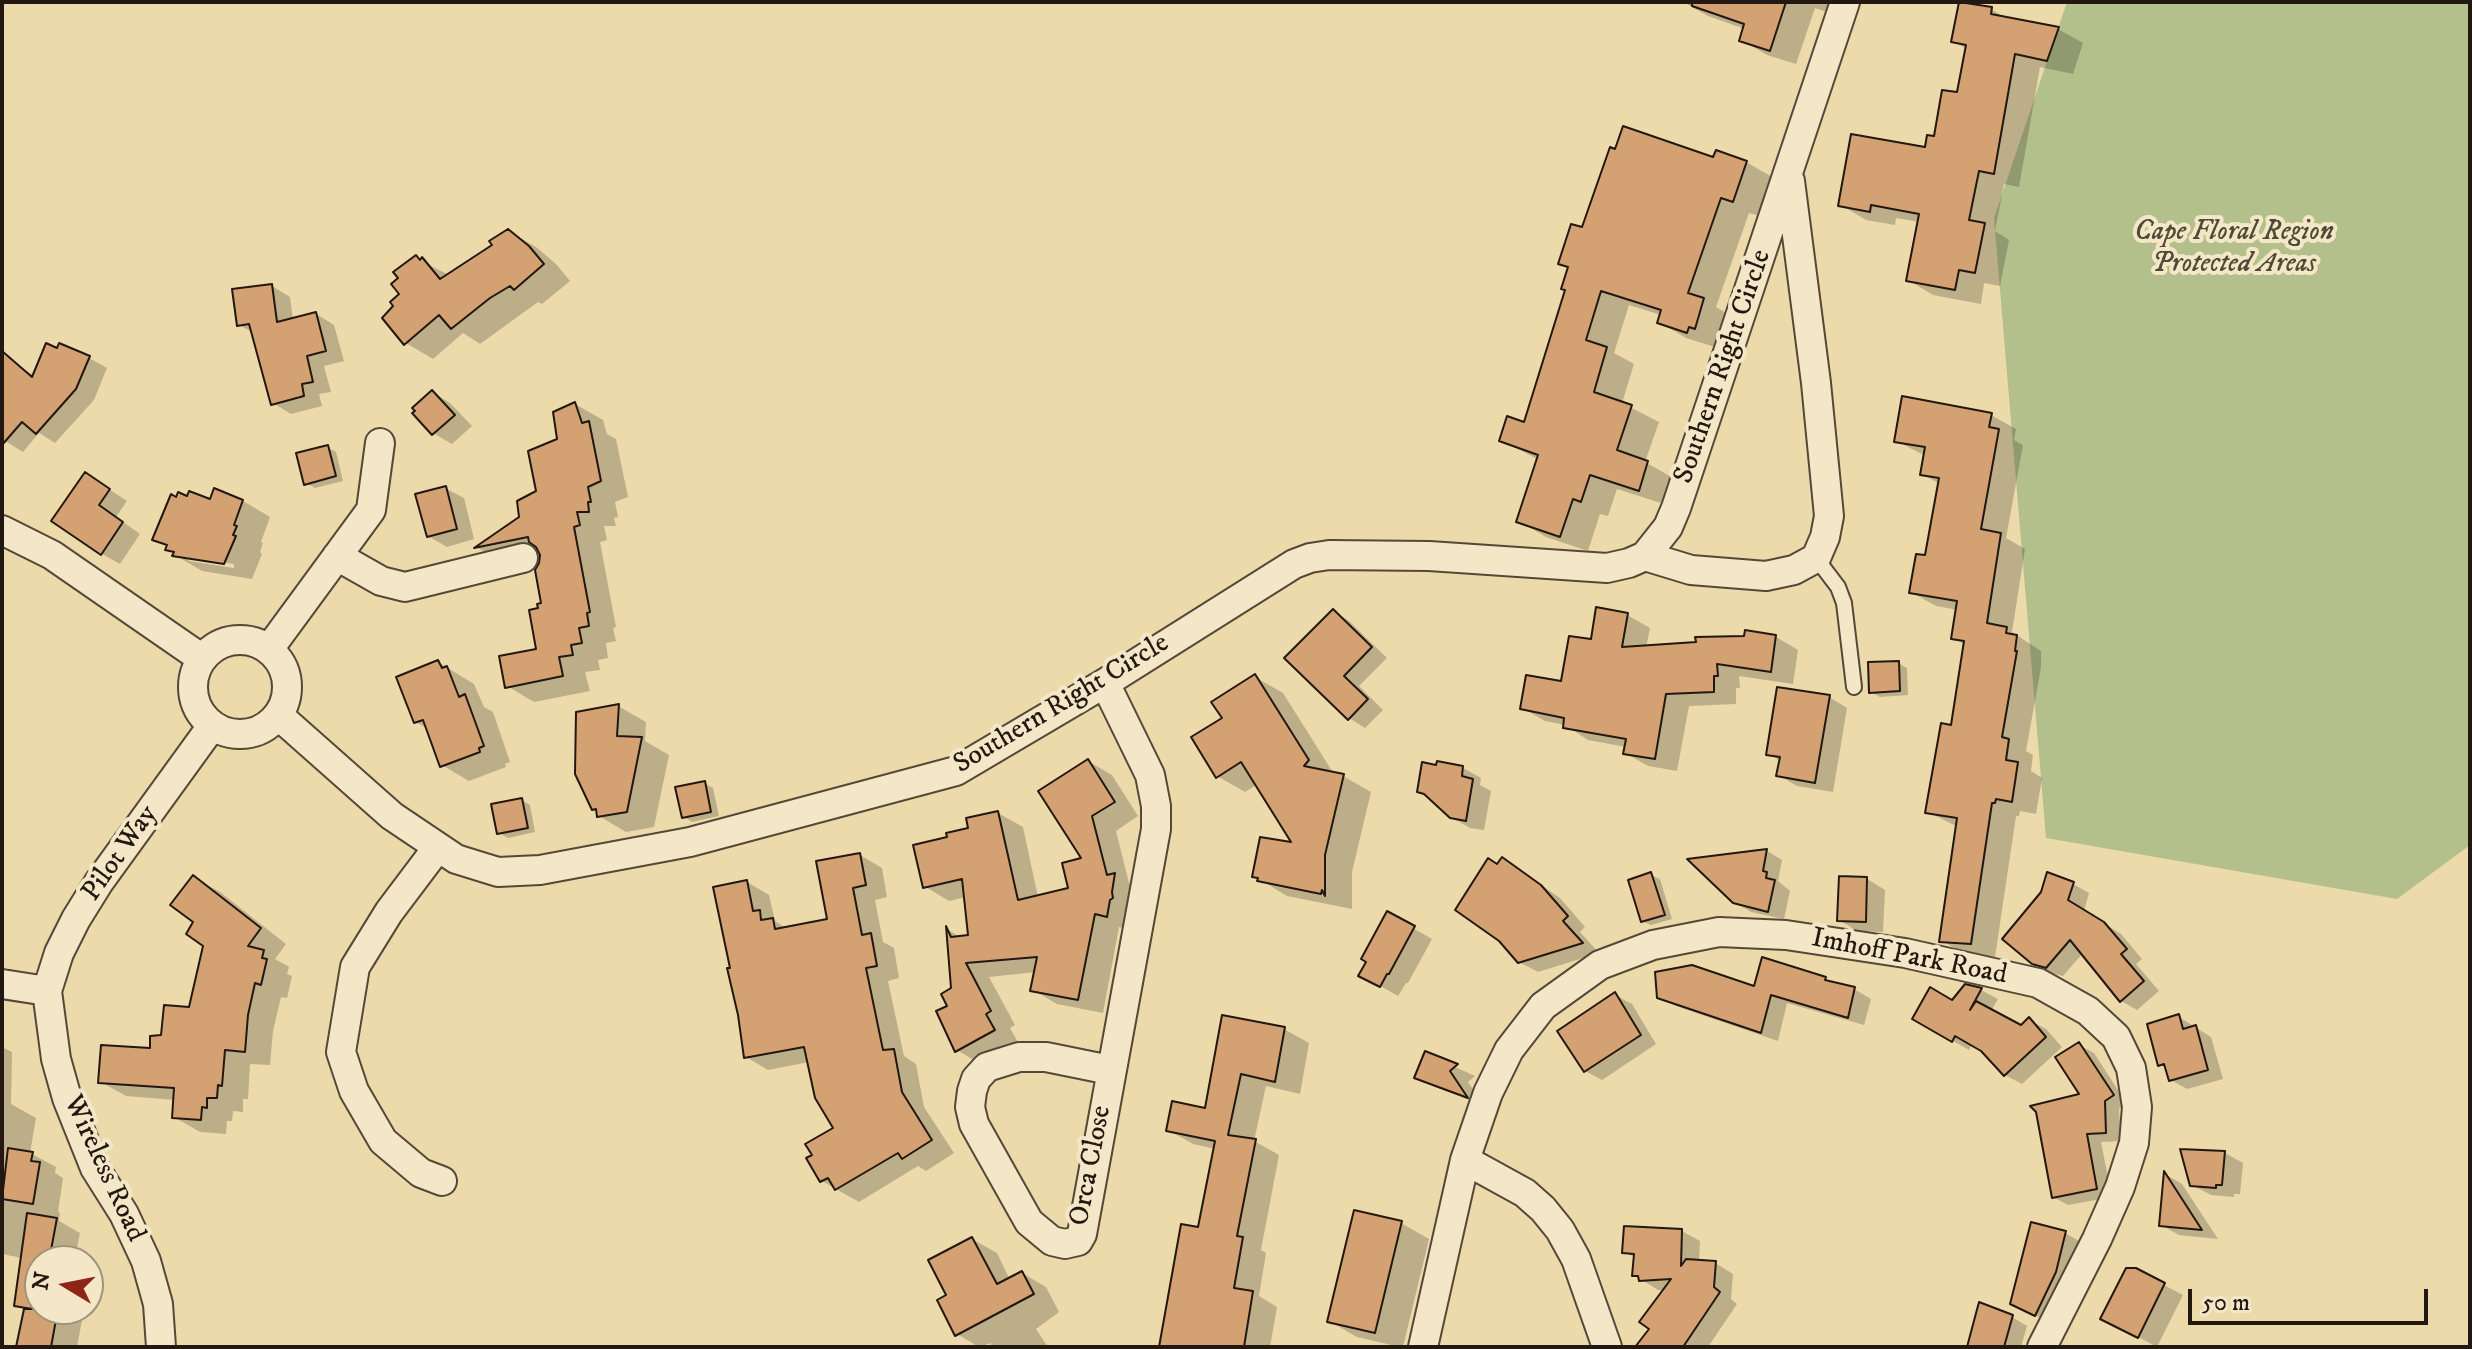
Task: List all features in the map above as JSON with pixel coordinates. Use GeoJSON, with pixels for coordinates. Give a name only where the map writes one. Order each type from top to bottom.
{"type":"FeatureCollection","features":[{"type":"Feature","properties":{"kind":"street","name":"Southern Right Circle"},"geometry":{"type":"LineString","coordinates":[[278,715],[392,816],[456,859],[498,872],[520,872],[690,842],[956,771],[1105,683],[1294,564],[1310,558],[1329,555],[1429,556],[1607,568],[1645,556],[1668,527],[1676,508],[1845,2]]}},
{"type":"Feature","properties":{"kind":"street","name":"Southern Right Circle"},"geometry":{"type":"LineString","coordinates":[[1789,172],[1816,383],[1829,516],[1816,558]]}},
{"type":"Feature","properties":{"kind":"street"},"geometry":{"type":"LineString","coordinates":[[269,649],[371,510],[380,443]]}},
{"type":"Feature","properties":{"kind":"street"},"geometry":{"type":"LineString","coordinates":[[2,530],[52,555],[201,658]]}},
{"type":"Feature","properties":{"kind":"street"},"geometry":{"type":"LineString","coordinates":[[337,556],[381,581],[405,587],[523,558]]}},
{"type":"Feature","properties":{"kind":"street"},"geometry":{"type":"LineString","coordinates":[[1645,556],[1691,570],[1766,576],[1794,570],[1816,558]]}},
{"type":"Feature","properties":{"kind":"street"},"geometry":{"type":"LineString","coordinates":[[235,639],[253,641],[269,649],[280,661],[287,677],[287,697],[278,715],[264,729],[245,735],[227,733],[212,726],[200,714],[193,696],[193,678],[201,658],[217,645],[235,639]]}},
{"type":"Feature","properties":{"kind":"street","name":"Orca Close"},"geometry":{"type":"LineString","coordinates":[[1105,683],[1150,775],[1156,806],[1156,829],[1082,1234],[1078,1241],[1065,1244],[1052,1241],[1029,1222],[974,1124],[970,1107],[976,1079],[987,1067],[1019,1057],[1046,1057],[1110,1070]]}},
{"type":"Feature","properties":{"kind":"street","name":"Pilot Way"},"geometry":{"type":"LineString","coordinates":[[47,991],[59,953],[99,882],[212,726]]}},
{"type":"Feature","properties":{"kind":"street"},"geometry":{"type":"LineString","coordinates":[[438,847],[389,912],[355,967],[341,1052],[354,1091],[383,1141],[421,1173],[442,1181]]}},
{"type":"Feature","properties":{"kind":"street","name":"Imhoff Park Road"},"geometry":{"type":"LineString","coordinates":[[1423,1347],[1465,1160],[1488,1093],[1509,1050],[1543,1006],[1600,965],[1653,945],[1719,932],[1786,935],[1905,953],[2038,983],[2088,1011],[2116,1037],[2131,1068],[2137,1107],[2134,1143],[2120,1187],[2097,1239],[2042,1347]]}},
{"type":"Feature","properties":{"kind":"street"},"geometry":{"type":"LineString","coordinates":[[2,984],[47,991]]}},
{"type":"Feature","properties":{"kind":"street","name":"Wireless Road"},"geometry":{"type":"LineString","coordinates":[[47,991],[56,1059],[67,1098],[95,1168],[124,1214],[146,1261],[158,1304],[161,1347]]}},
{"type":"Feature","properties":{"kind":"street"},"geometry":{"type":"LineString","coordinates":[[1465,1160],[1525,1193],[1560,1230],[1576,1259],[1607,1347]]}},
{"type":"Feature","properties":{"kind":"lane"},"geometry":{"type":"LineString","coordinates":[[1816,558],[1838,587],[1844,603],[1854,687]]}},
{"type":"Feature","properties":{"kind":"green space","name":"Cape Floral Region Protected Areas"},"geometry":{"type":"Polygon","coordinates":[[[2067,2],[2470,2],[2470,845],[2397,899],[2046,838],[1994,218],[2067,2]]]}},
{"type":"Feature","properties":{"kind":"building"},"geometry":{"type":"Polygon","coordinates":[[[1692,2],[1786,2],[1770,51],[1739,41],[1744,24],[1692,6],[1692,2]]]}},
{"type":"Feature","properties":{"kind":"building"},"geometry":{"type":"Polygon","coordinates":[[[1959,2],[1992,7],[1991,14],[2059,27],[2047,61],[2015,54],[1994,174],[1979,171],[1969,220],[1985,223],[1975,273],[1959,270],[1955,290],[1906,281],[1919,214],[1871,205],[1870,212],[1838,206],[1851,134],[1925,147],[1927,135],[1934,136],[1942,90],[1957,92],[1966,45],[1951,42],[1959,2]]]}},
{"type":"Feature","properties":{"kind":"building"},"geometry":{"type":"Polygon","coordinates":[[[1623,126],[1713,157],[1716,150],[1747,161],[1733,202],[1721,198],[1688,293],[1704,298],[1695,329],[1689,327],[1687,333],[1657,323],[1661,310],[1601,291],[1586,340],[1607,347],[1594,392],[1632,405],[1617,450],[1648,461],[1639,491],[1590,475],[1581,502],[1573,499],[1560,537],[1516,522],[1538,455],[1499,441],[1507,416],[1524,422],[1565,290],[1561,289],[1568,267],[1558,264],[1571,224],[1582,227],[1610,147],[1615,149],[1623,126]]]}},
{"type":"Feature","properties":{"kind":"building"},"geometry":{"type":"Polygon","coordinates":[[[508,229],[529,246],[544,264],[514,290],[510,286],[490,298],[451,329],[439,315],[404,345],[382,318],[393,306],[390,302],[399,294],[391,284],[398,278],[393,272],[416,255],[420,260],[422,257],[440,279],[492,245],[489,241],[508,229]]]}},
{"type":"Feature","properties":{"kind":"building"},"geometry":{"type":"Polygon","coordinates":[[[272,284],[277,322],[316,312],[326,351],[307,356],[313,382],[302,384],[304,396],[271,405],[249,324],[237,326],[232,289],[272,284]]]}},
{"type":"Feature","properties":{"kind":"building"},"geometry":{"type":"Polygon","coordinates":[[[46,343],[57,348],[59,343],[90,356],[76,389],[36,434],[22,422],[2,445],[2,351],[32,377],[46,343]]]}},
{"type":"Feature","properties":{"kind":"building"},"geometry":{"type":"Polygon","coordinates":[[[432,390],[455,415],[432,435],[412,413],[415,411],[412,408],[432,390]]]}},
{"type":"Feature","properties":{"kind":"building"},"geometry":{"type":"Polygon","coordinates":[[[1902,396],[1992,413],[1989,427],[1999,429],[1981,529],[2001,533],[1987,623],[2007,627],[2006,633],[2017,635],[2002,737],[2009,739],[2006,760],[2018,762],[2012,802],[1996,799],[1992,803],[1971,944],[1939,942],[1957,818],[1925,813],[1941,723],[1951,725],[1964,641],[1951,639],[1957,601],[1909,593],[1916,554],[1925,555],[1939,478],[1920,475],[1925,447],[1894,442],[1902,396]]]}},
{"type":"Feature","properties":{"kind":"building"},"geometry":{"type":"Polygon","coordinates":[[[575,402],[582,423],[589,421],[601,481],[588,487],[589,512],[577,512],[580,525],[574,527],[590,612],[587,613],[589,626],[579,628],[582,643],[571,645],[573,655],[559,657],[563,676],[505,688],[499,656],[536,649],[529,610],[538,608],[537,604],[541,603],[535,570],[540,555],[528,537],[474,548],[519,517],[517,501],[536,491],[528,451],[557,439],[553,412],[575,402]]]}},
{"type":"Feature","properties":{"kind":"building"},"geometry":{"type":"Polygon","coordinates":[[[328,445],[336,476],[304,485],[296,453],[328,445]]]}},
{"type":"Feature","properties":{"kind":"building"},"geometry":{"type":"Polygon","coordinates":[[[85,472],[110,489],[99,505],[123,522],[101,555],[51,521],[85,472]]]}},
{"type":"Feature","properties":{"kind":"building"},"geometry":{"type":"Polygon","coordinates":[[[446,486],[457,529],[427,537],[415,494],[446,486]]]}},
{"type":"Feature","properties":{"kind":"building"},"geometry":{"type":"Polygon","coordinates":[[[214,488],[243,500],[234,525],[237,526],[233,535],[236,536],[224,564],[172,556],[174,552],[165,550],[167,545],[152,540],[171,494],[176,497],[178,492],[187,496],[189,491],[210,499],[214,488]]]}},
{"type":"Feature","properties":{"kind":"building"},"geometry":{"type":"Polygon","coordinates":[[[1596,607],[1628,613],[1622,647],[1696,642],[1695,637],[1744,636],[1745,630],[1776,635],[1771,672],[1717,664],[1714,692],[1666,694],[1655,759],[1623,754],[1626,739],[1563,728],[1564,718],[1520,709],[1526,675],[1561,681],[1569,636],[1591,639],[1596,607]]]}},
{"type":"Feature","properties":{"kind":"building"},"geometry":{"type":"Polygon","coordinates":[[[1333,609],[1372,647],[1344,676],[1368,699],[1348,720],[1284,658],[1333,609]]]}},
{"type":"Feature","properties":{"kind":"building"},"geometry":{"type":"Polygon","coordinates":[[[438,660],[442,668],[447,666],[459,697],[465,694],[484,746],[479,748],[480,752],[440,767],[423,720],[414,723],[396,677],[438,660]]]}},
{"type":"Feature","properties":{"kind":"building"},"geometry":{"type":"Polygon","coordinates":[[[1899,661],[1900,691],[1869,693],[1868,662],[1899,661]]]}},
{"type":"Feature","properties":{"kind":"building"},"geometry":{"type":"Polygon","coordinates":[[[1255,674],[1309,760],[1304,766],[1344,774],[1325,855],[1325,896],[1322,890],[1321,894],[1257,881],[1258,878],[1252,877],[1260,837],[1291,842],[1241,762],[1216,778],[1191,737],[1222,718],[1211,702],[1255,674]]]}},
{"type":"Feature","properties":{"kind":"building"},"geometry":{"type":"Polygon","coordinates":[[[1777,687],[1830,695],[1815,783],[1776,776],[1780,757],[1766,755],[1777,687]]]}},
{"type":"Feature","properties":{"kind":"building"},"geometry":{"type":"Polygon","coordinates":[[[619,704],[617,736],[642,737],[627,812],[597,817],[596,809],[592,810],[575,774],[576,712],[619,704]]]}},
{"type":"Feature","properties":{"kind":"building"},"geometry":{"type":"Polygon","coordinates":[[[1088,759],[1115,802],[1092,816],[1107,875],[1115,873],[1113,898],[1107,917],[1095,914],[1078,1000],[1030,991],[1037,957],[966,963],[991,1011],[986,1014],[995,1030],[955,1052],[936,1011],[947,1006],[941,994],[951,988],[946,926],[951,937],[968,935],[962,879],[923,888],[913,845],[968,828],[966,818],[998,811],[1018,900],[1068,888],[1062,863],[1081,858],[1038,791],[1088,759]]]}},
{"type":"Feature","properties":{"kind":"building"},"geometry":{"type":"Polygon","coordinates":[[[1437,761],[1463,766],[1462,776],[1473,779],[1466,821],[1450,818],[1424,794],[1417,792],[1422,762],[1436,765],[1437,761]]]}},
{"type":"Feature","properties":{"kind":"building"},"geometry":{"type":"Polygon","coordinates":[[[705,781],[711,812],[682,818],[675,787],[705,781]]]}},
{"type":"Feature","properties":{"kind":"building"},"geometry":{"type":"Polygon","coordinates":[[[522,798],[528,828],[497,834],[491,804],[522,798]]]}},
{"type":"Feature","properties":{"kind":"building"},"geometry":{"type":"Polygon","coordinates":[[[1767,849],[1763,871],[1767,872],[1766,878],[1775,880],[1768,912],[1733,903],[1687,859],[1767,849]]]}},
{"type":"Feature","properties":{"kind":"building"},"geometry":{"type":"Polygon","coordinates":[[[860,853],[866,885],[853,888],[862,935],[871,933],[877,966],[866,968],[883,1050],[894,1049],[902,1092],[932,1140],[902,1159],[898,1153],[835,1190],[828,1178],[820,1182],[806,1158],[812,1155],[805,1144],[833,1128],[815,1098],[804,1047],[744,1058],[713,887],[747,880],[753,911],[760,910],[761,920],[773,918],[775,929],[827,919],[816,861],[860,853]]]}},
{"type":"Feature","properties":{"kind":"building"},"geometry":{"type":"Polygon","coordinates":[[[1502,857],[1541,885],[1568,916],[1563,921],[1583,943],[1518,963],[1499,941],[1455,910],[1488,858],[1497,864],[1502,857]]]}},
{"type":"Feature","properties":{"kind":"building"},"geometry":{"type":"Polygon","coordinates":[[[1651,872],[1665,915],[1641,922],[1628,880],[1651,872]]]}},
{"type":"Feature","properties":{"kind":"building"},"geometry":{"type":"Polygon","coordinates":[[[2047,872],[2074,882],[2068,900],[2104,922],[2127,949],[2121,954],[2144,981],[2120,1002],[2070,940],[2046,968],[2032,964],[2002,939],[2041,892],[2047,872]]]}},
{"type":"Feature","properties":{"kind":"building"},"geometry":{"type":"Polygon","coordinates":[[[193,875],[261,928],[248,946],[264,950],[262,958],[267,959],[261,985],[255,983],[245,1052],[225,1050],[222,1086],[218,1085],[217,1098],[207,1098],[207,1108],[202,1107],[201,1120],[172,1118],[174,1088],[98,1083],[101,1045],[150,1048],[150,1036],[161,1035],[164,1005],[189,1007],[203,946],[186,934],[193,922],[170,905],[193,875]]]}},
{"type":"Feature","properties":{"kind":"building"},"geometry":{"type":"Polygon","coordinates":[[[1839,876],[1867,877],[1866,922],[1837,921],[1839,876]]]}},
{"type":"Feature","properties":{"kind":"building"},"geometry":{"type":"Polygon","coordinates":[[[1387,911],[1415,926],[1380,987],[1358,976],[1366,962],[1361,959],[1387,911]]]}},
{"type":"Feature","properties":{"kind":"building"},"geometry":{"type":"Polygon","coordinates":[[[1762,957],[1826,977],[1825,980],[1855,987],[1848,1018],[1771,995],[1761,1033],[1657,998],[1655,972],[1692,965],[1754,986],[1762,957]]]}},
{"type":"Feature","properties":{"kind":"building"},"geometry":{"type":"Polygon","coordinates":[[[1965,984],[1982,988],[1970,1010],[1976,1001],[2021,1025],[2029,1017],[2046,1037],[2004,1076],[1981,1051],[1955,1036],[1952,1042],[1912,1019],[1930,987],[1952,1000],[1965,984]]]}},
{"type":"Feature","properties":{"kind":"building"},"geometry":{"type":"Polygon","coordinates":[[[1615,992],[1641,1035],[1584,1072],[1557,1031],[1615,992]]]}},
{"type":"Feature","properties":{"kind":"building"},"geometry":{"type":"Polygon","coordinates":[[[2179,1014],[2183,1029],[2196,1025],[2208,1070],[2169,1081],[2164,1064],[2158,1066],[2147,1024],[2179,1014]]]}},
{"type":"Feature","properties":{"kind":"building"},"geometry":{"type":"Polygon","coordinates":[[[1222,1015],[1285,1027],[1275,1082],[1241,1074],[1228,1135],[1256,1139],[1237,1236],[1243,1237],[1234,1288],[1253,1291],[1244,1347],[1159,1347],[1181,1224],[1198,1227],[1215,1141],[1166,1131],[1172,1101],[1205,1108],[1222,1015]]]}},
{"type":"Feature","properties":{"kind":"building"},"geometry":{"type":"Polygon","coordinates":[[[2079,1042],[2114,1095],[2105,1101],[2106,1133],[2087,1134],[2097,1189],[2052,1198],[2036,1112],[2030,1106],[2079,1094],[2055,1057],[2079,1042]]]}},
{"type":"Feature","properties":{"kind":"building"},"geometry":{"type":"Polygon","coordinates":[[[1425,1051],[1458,1064],[1450,1071],[1468,1098],[1414,1078],[1425,1051]]]}},
{"type":"Feature","properties":{"kind":"building"},"geometry":{"type":"Polygon","coordinates":[[[8,1148],[33,1152],[31,1161],[40,1162],[33,1204],[2,1199],[8,1148]]]}},
{"type":"Feature","properties":{"kind":"building"},"geometry":{"type":"Polygon","coordinates":[[[2180,1149],[2225,1151],[2222,1185],[2216,1185],[2216,1188],[2190,1186],[2180,1149]]]}},
{"type":"Feature","properties":{"kind":"building"},"geometry":{"type":"Polygon","coordinates":[[[2164,1171],[2202,1230],[2159,1226],[2164,1171]]]}},
{"type":"Feature","properties":{"kind":"building"},"geometry":{"type":"Polygon","coordinates":[[[1354,1210],[1402,1221],[1375,1333],[1327,1322],[1354,1210]]]}},
{"type":"Feature","properties":{"kind":"building"},"geometry":{"type":"Polygon","coordinates":[[[27,1213],[57,1218],[52,1245],[24,1245],[24,1308],[14,1306],[27,1213]]]}},
{"type":"Feature","properties":{"kind":"building"},"geometry":{"type":"Polygon","coordinates":[[[2031,1222],[2066,1231],[2056,1272],[2035,1316],[2010,1304],[2031,1222]]]}},
{"type":"Feature","properties":{"kind":"building"},"geometry":{"type":"Polygon","coordinates":[[[1624,1226],[1682,1229],[1681,1266],[1686,1259],[1716,1261],[1714,1287],[1720,1292],[1683,1347],[1635,1347],[1649,1329],[1639,1322],[1671,1279],[1639,1281],[1638,1276],[1632,1276],[1634,1254],[1622,1253],[1624,1226]]]}},
{"type":"Feature","properties":{"kind":"building"},"geometry":{"type":"Polygon","coordinates":[[[972,1237],[997,1284],[1022,1271],[1034,1294],[955,1336],[937,1300],[946,1295],[928,1260],[972,1237]]]}},
{"type":"Feature","properties":{"kind":"building"},"geometry":{"type":"Polygon","coordinates":[[[2126,1268],[2136,1268],[2165,1283],[2138,1338],[2100,1319],[2126,1268]]]}},
{"type":"Feature","properties":{"kind":"building"},"geometry":{"type":"Polygon","coordinates":[[[1979,1302],[2013,1315],[2004,1347],[1967,1347],[1979,1302]]]}},
{"type":"Feature","properties":{"kind":"building"},"geometry":{"type":"Polygon","coordinates":[[[24,1309],[24,1325],[55,1325],[51,1347],[16,1347],[24,1309]]]}}]}
